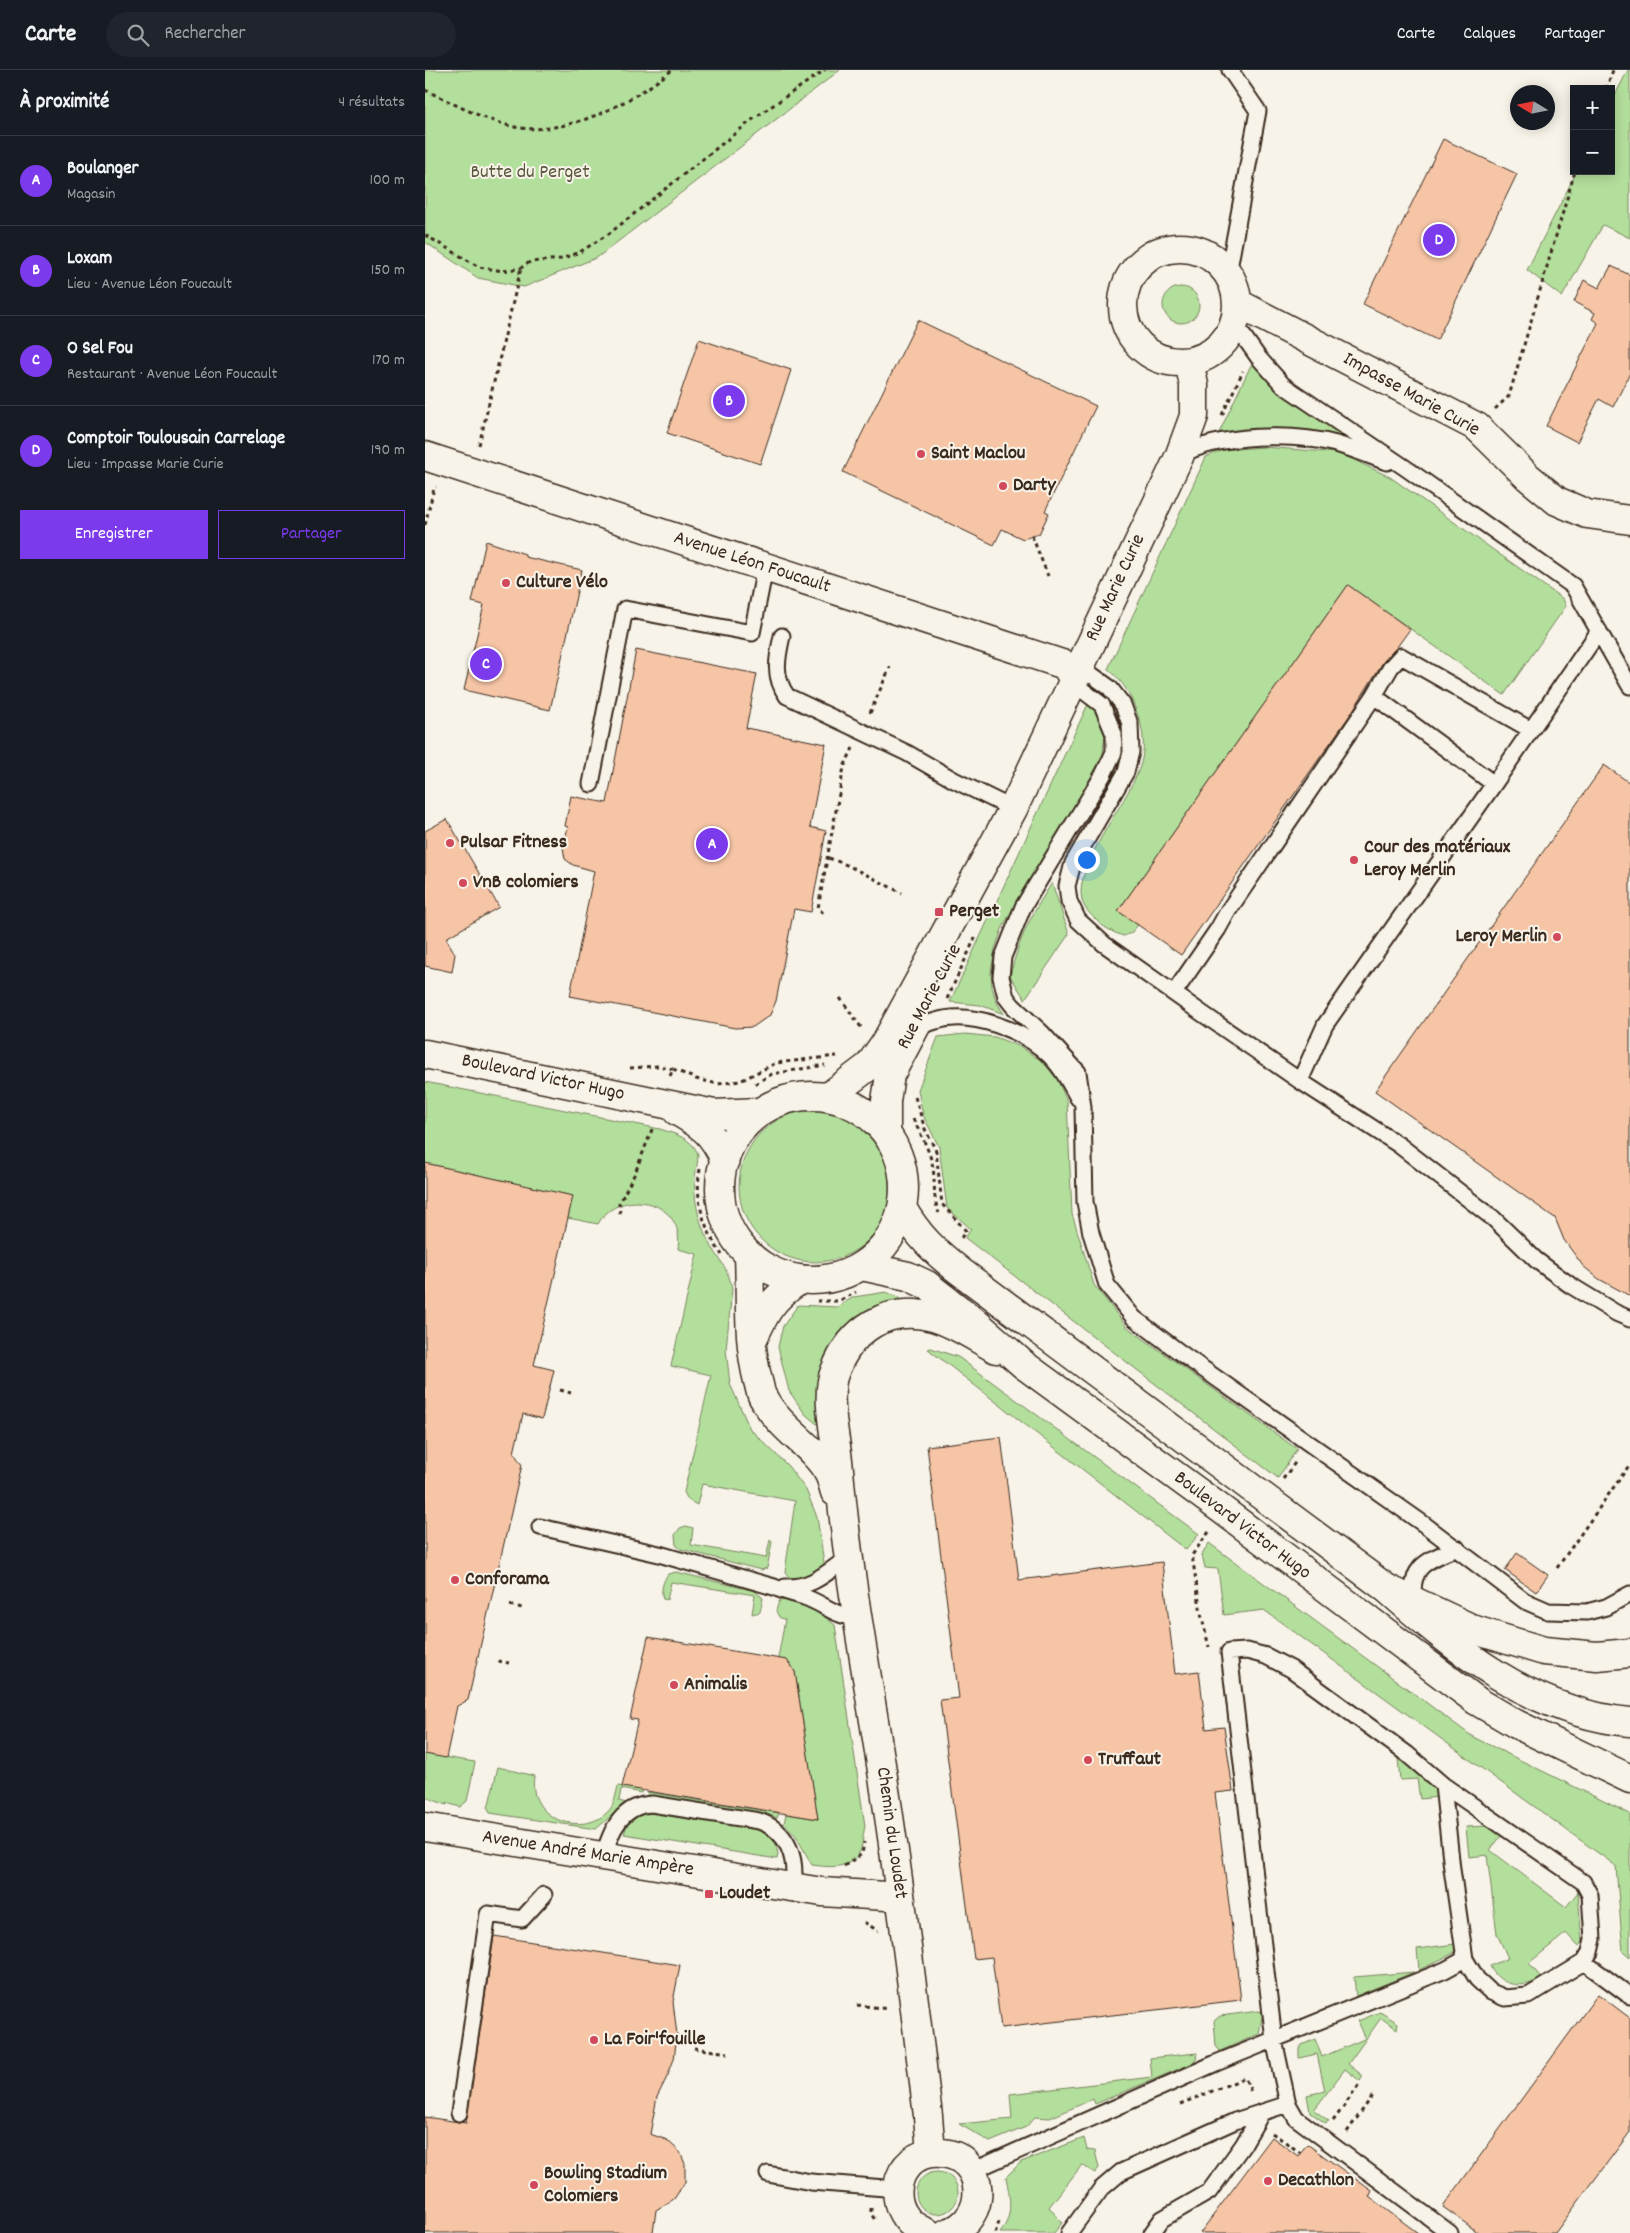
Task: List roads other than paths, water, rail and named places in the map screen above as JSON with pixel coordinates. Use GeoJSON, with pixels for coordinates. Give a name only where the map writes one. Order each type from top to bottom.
{"type":"FeatureCollection","features":[{"type":"Feature","properties":{"kind":"main road"},"geometry":{"type":"LineString","coordinates":[[1186,248],[1203,253],[1217,261],[1228,274],[1235,288],[1236,313],[1227,338],[1217,349],[1204,358],[1189,362],[1165,361],[1143,350],[1135,341],[1126,326],[1123,310],[1124,293],[1130,278],[1140,264],[1154,254],[1170,249],[1186,248]]}},
{"type":"Feature","properties":{"kind":"main road","name":"Impasse Marie Curie"},"geometry":{"type":"LineString","coordinates":[[1236,313],[1477,427],[1557,501],[1587,514],[1630,520]]}},
{"type":"Feature","properties":{"kind":"main road","name":"Rue Marie Curie"},"geometry":{"type":"LineString","coordinates":[[827,1097],[869,1066],[887,1040],[1013,809],[1073,678],[1179,457],[1194,416],[1194,386],[1189,362]]}},
{"type":"Feature","properties":{"kind":"main road","name":"Avenue Léon Foucault"},"geometry":{"type":"LineString","coordinates":[[425,458],[471,471],[1065,665],[1073,678]]}},
{"type":"Feature","properties":{"kind":"main road","name":"Rue Marie Curie"},"geometry":{"type":"LineString","coordinates":[[886,1132],[886,1101],[890,1076],[956,950],[998,856],[1013,809]]}},
{"type":"Feature","properties":{"kind":"main road","name":"Boulevard Victor Hugo"},"geometry":{"type":"LineString","coordinates":[[425,1054],[701,1125],[716,1141],[725,1160]]}},
{"type":"Feature","properties":{"kind":"main road"},"geometry":{"type":"LineString","coordinates":[[827,1097],[841,1101],[866,1113],[886,1132],[902,1168],[904,1188],[902,1208],[897,1225],[888,1241],[862,1266],[828,1279],[800,1280],[772,1271],[749,1254],[735,1239],[726,1220],[721,1200],[721,1180],[725,1160],[739,1134],[760,1112],[775,1104],[793,1098],[827,1097]]}},
{"type":"Feature","properties":{"kind":"main road","name":"Boulevard Victor Hugo"},"geometry":{"type":"LineString","coordinates":[[658,1113],[714,1114],[760,1112]]}},
{"type":"Feature","properties":{"kind":"main road","name":"Boulevard Victor Hugo"},"geometry":{"type":"LineString","coordinates":[[902,1208],[915,1230],[934,1252],[1415,1608]]}},
{"type":"Feature","properties":{"kind":"main road","name":"Chemin du Loudet"},"geometry":{"type":"LineString","coordinates":[[749,1254],[750,1296],[748,1306],[753,1362],[763,1398],[781,1424],[816,1457],[829,1474],[843,1514]]}},
{"type":"Feature","properties":{"kind":"main road","name":"Boulevard Victor Hugo"},"geometry":{"type":"LineString","coordinates":[[862,1266],[908,1276],[927,1285],[975,1322],[1023,1365],[1221,1509],[1455,1686],[1515,1724],[1630,1779]]}},
{"type":"Feature","properties":{"kind":"main road","name":"Chemin du Loudet"},"geometry":{"type":"LineString","coordinates":[[752,1341],[765,1311],[781,1292],[800,1280]]}},
{"type":"Feature","properties":{"kind":"main road","name":"Chemin du Loudet"},"geometry":{"type":"LineString","coordinates":[[931,2153],[900,1895],[843,1514],[831,1399],[833,1374],[844,1351],[857,1334],[886,1317],[916,1314],[950,1323],[1023,1365]]}},
{"type":"Feature","properties":{"kind":"main road"},"geometry":{"type":"LineString","coordinates":[[1415,1608],[1475,1630],[1544,1651],[1597,1656],[1630,1653]]}},
{"type":"Feature","properties":{"kind":"main road"},"geometry":{"type":"LineString","coordinates":[[1415,1608],[1498,1677],[1546,1702],[1617,1721],[1630,1722]]}},
{"type":"Feature","properties":{"kind":"main road","name":"Avenue André Marie Ampère"},"geometry":{"type":"LineString","coordinates":[[426,1827],[793,1887],[831,1892],[886,1896],[900,1895]]}},
{"type":"Feature","properties":{"kind":"main road"},"geometry":{"type":"LineString","coordinates":[[928,2233],[909,2223],[901,2213],[898,2201],[885,2188],[921,2156],[931,2153],[942,2153],[954,2156],[964,2162],[971,2171],[977,2187],[977,2205],[972,2216],[964,2224],[947,2233]]}},
{"type":"Feature","properties":{"kind":"lane"},"geometry":{"type":"LineString","coordinates":[[1228,274],[1258,111],[1230,70]]}},
{"type":"Feature","properties":{"kind":"lane"},"geometry":{"type":"LineString","coordinates":[[1236,313],[1258,357],[1283,385],[1407,469],[1573,586],[1630,686]]}},
{"type":"Feature","properties":{"kind":"lane"},"geometry":{"type":"LineString","coordinates":[[1179,457],[1194,448],[1221,441],[1254,437],[1301,438],[1335,444],[1407,469]]}},
{"type":"Feature","properties":{"kind":"lane"},"geometry":{"type":"LineString","coordinates":[[591,784],[625,609],[752,633],[765,568]]}},
{"type":"Feature","properties":{"kind":"lane"},"geometry":{"type":"LineString","coordinates":[[1300,1082],[1325,1025],[1599,631]]}},
{"type":"Feature","properties":{"kind":"lane"},"geometry":{"type":"LineString","coordinates":[[782,636],[776,673],[781,688],[787,696],[861,733],[907,753],[954,780],[1013,809]]}},
{"type":"Feature","properties":{"kind":"lane"},"geometry":{"type":"LineString","coordinates":[[1174,993],[1219,929],[1228,911],[1374,696],[1391,667],[1401,656],[1531,730]]}},
{"type":"Feature","properties":{"kind":"lane"},"geometry":{"type":"LineString","coordinates":[[1630,1319],[1616,1314],[1570,1285],[1536,1260],[1494,1219],[1447,1181],[1350,1112],[1300,1082],[1104,944],[1078,920],[1069,901],[1067,886],[1073,864],[1126,772],[1131,752],[1131,724],[1123,705],[1110,688],[1092,675],[1073,678],[1081,689],[1102,705],[1114,734],[1113,752],[1103,776],[1023,907],[1003,957],[1001,977],[1006,997],[1078,1072],[1083,1107],[1085,1202],[1091,1233],[1107,1285],[1134,1318],[1308,1444],[1474,1560],[1525,1601],[1547,1611],[1587,1612],[1606,1607],[1630,1594]]}},
{"type":"Feature","properties":{"kind":"lane"},"geometry":{"type":"LineString","coordinates":[[1374,696],[1494,784]]}},
{"type":"Feature","properties":{"kind":"lane"},"geometry":{"type":"LineString","coordinates":[[914,1029],[937,1020],[954,1019],[1003,1026],[1027,1038],[1050,1056],[1065,1074],[1083,1107]]}},
{"type":"Feature","properties":{"kind":"lane"},"geometry":{"type":"LineString","coordinates":[[540,1527],[659,1554],[774,1587],[786,1593],[804,1597],[836,1614],[859,1618]]}},
{"type":"Feature","properties":{"kind":"lane"},"geometry":{"type":"LineString","coordinates":[[1415,1608],[1416,1574],[1421,1565],[1434,1557],[1457,1548]]}},
{"type":"Feature","properties":{"kind":"lane"},"geometry":{"type":"LineString","coordinates":[[774,1587],[803,1587],[822,1578],[849,1557]]}},
{"type":"Feature","properties":{"kind":"lane"},"geometry":{"type":"LineString","coordinates":[[1443,1785],[1452,1869],[1465,1959],[1477,1979],[1491,1992],[1505,1998],[1528,1996],[1584,1962],[1590,1952],[1593,1939],[1590,1895],[1583,1882],[1443,1785],[1407,1754],[1291,1669],[1266,1656],[1247,1651],[1229,1652],[1274,2040],[1288,2104],[1296,2118],[1450,2233]]}},
{"type":"Feature","properties":{"kind":"lane"},"geometry":{"type":"LineString","coordinates":[[604,1856],[609,1835],[620,1820],[631,1809],[643,1804],[750,1820],[770,1825],[779,1831],[788,1844],[795,1873],[793,1887]]}},
{"type":"Feature","properties":{"kind":"lane"},"geometry":{"type":"LineString","coordinates":[[459,2113],[488,1914],[522,1920],[544,1895]]}},
{"type":"Feature","properties":{"kind":"lane"},"geometry":{"type":"LineString","coordinates":[[971,2171],[1274,2040],[1445,1970],[1465,1959]]}},
{"type":"Feature","properties":{"kind":"lane"},"geometry":{"type":"LineString","coordinates":[[1584,1962],[1630,1996]]}},
{"type":"Feature","properties":{"kind":"lane"},"geometry":{"type":"LineString","coordinates":[[1069,2233],[1101,2189],[1121,2172],[1235,2121],[1288,2104]]}},
{"type":"Feature","properties":{"kind":"lane"},"geometry":{"type":"LineString","coordinates":[[1152,2233],[1162,2219],[1209,2192],[1243,2145],[1261,2114]]}},
{"type":"Feature","properties":{"kind":"lane"},"geometry":{"type":"LineString","coordinates":[[768,2174],[811,2182],[885,2188]]}},
{"type":"Feature","properties":{"kind":"place","name":"Comptoir Toulousain Carrelage"},"geometry":{"type":"Point","coordinates":[1439,240]}},
{"type":"Feature","properties":{"kind":"place","name":"Loxam"},"geometry":{"type":"Point","coordinates":[729,401]}},
{"type":"Feature","properties":{"kind":"place","name":"Saint Maclou"},"geometry":{"type":"Point","coordinates":[921,454]}},
{"type":"Feature","properties":{"kind":"place","name":"Darty"},"geometry":{"type":"Point","coordinates":[1003,486]}},
{"type":"Feature","properties":{"kind":"place","name":"Culture Vélo"},"geometry":{"type":"Point","coordinates":[506,583]}},
{"type":"Feature","properties":{"kind":"place","name":"O Sel Fou"},"geometry":{"type":"Point","coordinates":[486,664]}},
{"type":"Feature","properties":{"kind":"place","name":"Pulsar Fitness"},"geometry":{"type":"Point","coordinates":[450,843]}},
{"type":"Feature","properties":{"kind":"place","name":"Boulanger"},"geometry":{"type":"Point","coordinates":[712,844]}},
{"type":"Feature","properties":{"kind":"place","name":"Cour des matériaux Leroy Merlin"},"geometry":{"type":"Point","coordinates":[1354,860]}},
{"type":"Feature","properties":{"kind":"place","name":"VnB colomiers"},"geometry":{"type":"Point","coordinates":[463,883]}},
{"type":"Feature","properties":{"kind":"place","name":"Perget"},"geometry":{"type":"Point","coordinates":[939,912]}},
{"type":"Feature","properties":{"kind":"place","name":"Leroy Merlin"},"geometry":{"type":"Point","coordinates":[1557,937]}},
{"type":"Feature","properties":{"kind":"place","name":"Conforama"},"geometry":{"type":"Point","coordinates":[455,1580]}},
{"type":"Feature","properties":{"kind":"place","name":"Animalis"},"geometry":{"type":"Point","coordinates":[674,1685]}},
{"type":"Feature","properties":{"kind":"place","name":"Truffaut"},"geometry":{"type":"Point","coordinates":[1088,1760]}},
{"type":"Feature","properties":{"kind":"place","name":"Loudet"},"geometry":{"type":"Point","coordinates":[709,1894]}},
{"type":"Feature","properties":{"kind":"place","name":"La Foir'fouille"},"geometry":{"type":"Point","coordinates":[594,2040]}},
{"type":"Feature","properties":{"kind":"place","name":"Decathlon"},"geometry":{"type":"Point","coordinates":[1268,2181]}},
{"type":"Feature","properties":{"kind":"place","name":"Bowling Stadium Colomiers"},"geometry":{"type":"Point","coordinates":[534,2185]}},
{"type":"Feature","properties":{"kind":"park label","name":"Butte du Perget"},"geometry":{"type":"Point","coordinates":[530,173]}}]}
